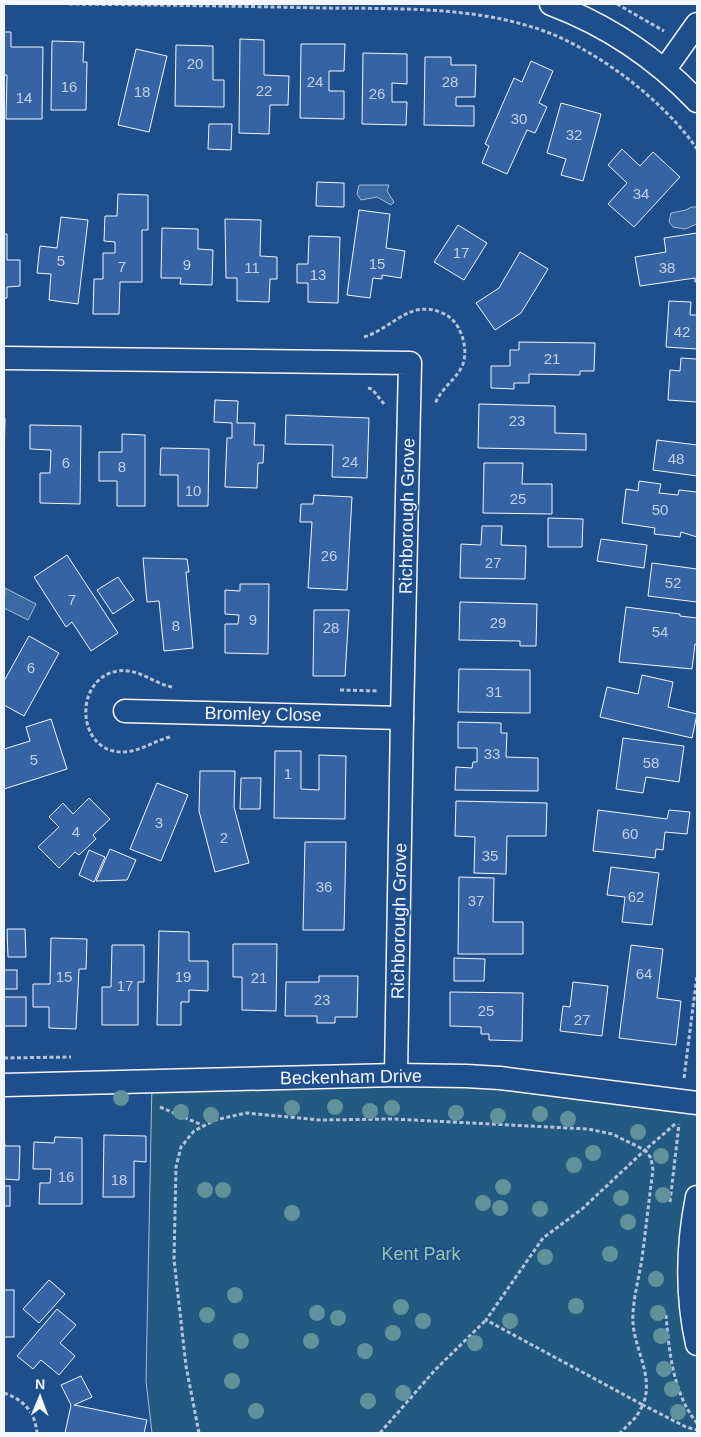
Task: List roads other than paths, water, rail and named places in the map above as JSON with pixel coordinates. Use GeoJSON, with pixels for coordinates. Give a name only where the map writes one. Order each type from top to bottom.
{"type":"FeatureCollection","features":[{"type":"Feature","properties":{"kind":"street"},"geometry":{"type":"LineString","coordinates":[[551,4],[598,25],[664,70],[697,101]]}},
{"type":"Feature","properties":{"kind":"street"},"geometry":{"type":"LineString","coordinates":[[664,70],[697,24]]}},
{"type":"Feature","properties":{"kind":"street","name":"Richborough Grove"},"geometry":{"type":"LineString","coordinates":[[4,358],[410,364],[396,1076]]}},
{"type":"Feature","properties":{"kind":"street","name":"Bromley Close"},"geometry":{"type":"LineString","coordinates":[[125,711],[402,718]]}},
{"type":"Feature","properties":{"kind":"street","name":"Beckenham Drive"},"geometry":{"type":"LineString","coordinates":[[4,1085],[396,1076],[500,1078],[697,1102]]}},
{"type":"Feature","properties":{"kind":"street"},"geometry":{"type":"LineString","coordinates":[[697,1197],[690,1239],[688,1272],[697,1344]]}},
{"type":"Feature","properties":{"kind":"park label","name":"Kent Park"},"geometry":{"type":"Point","coordinates":[421,1254]}}]}
